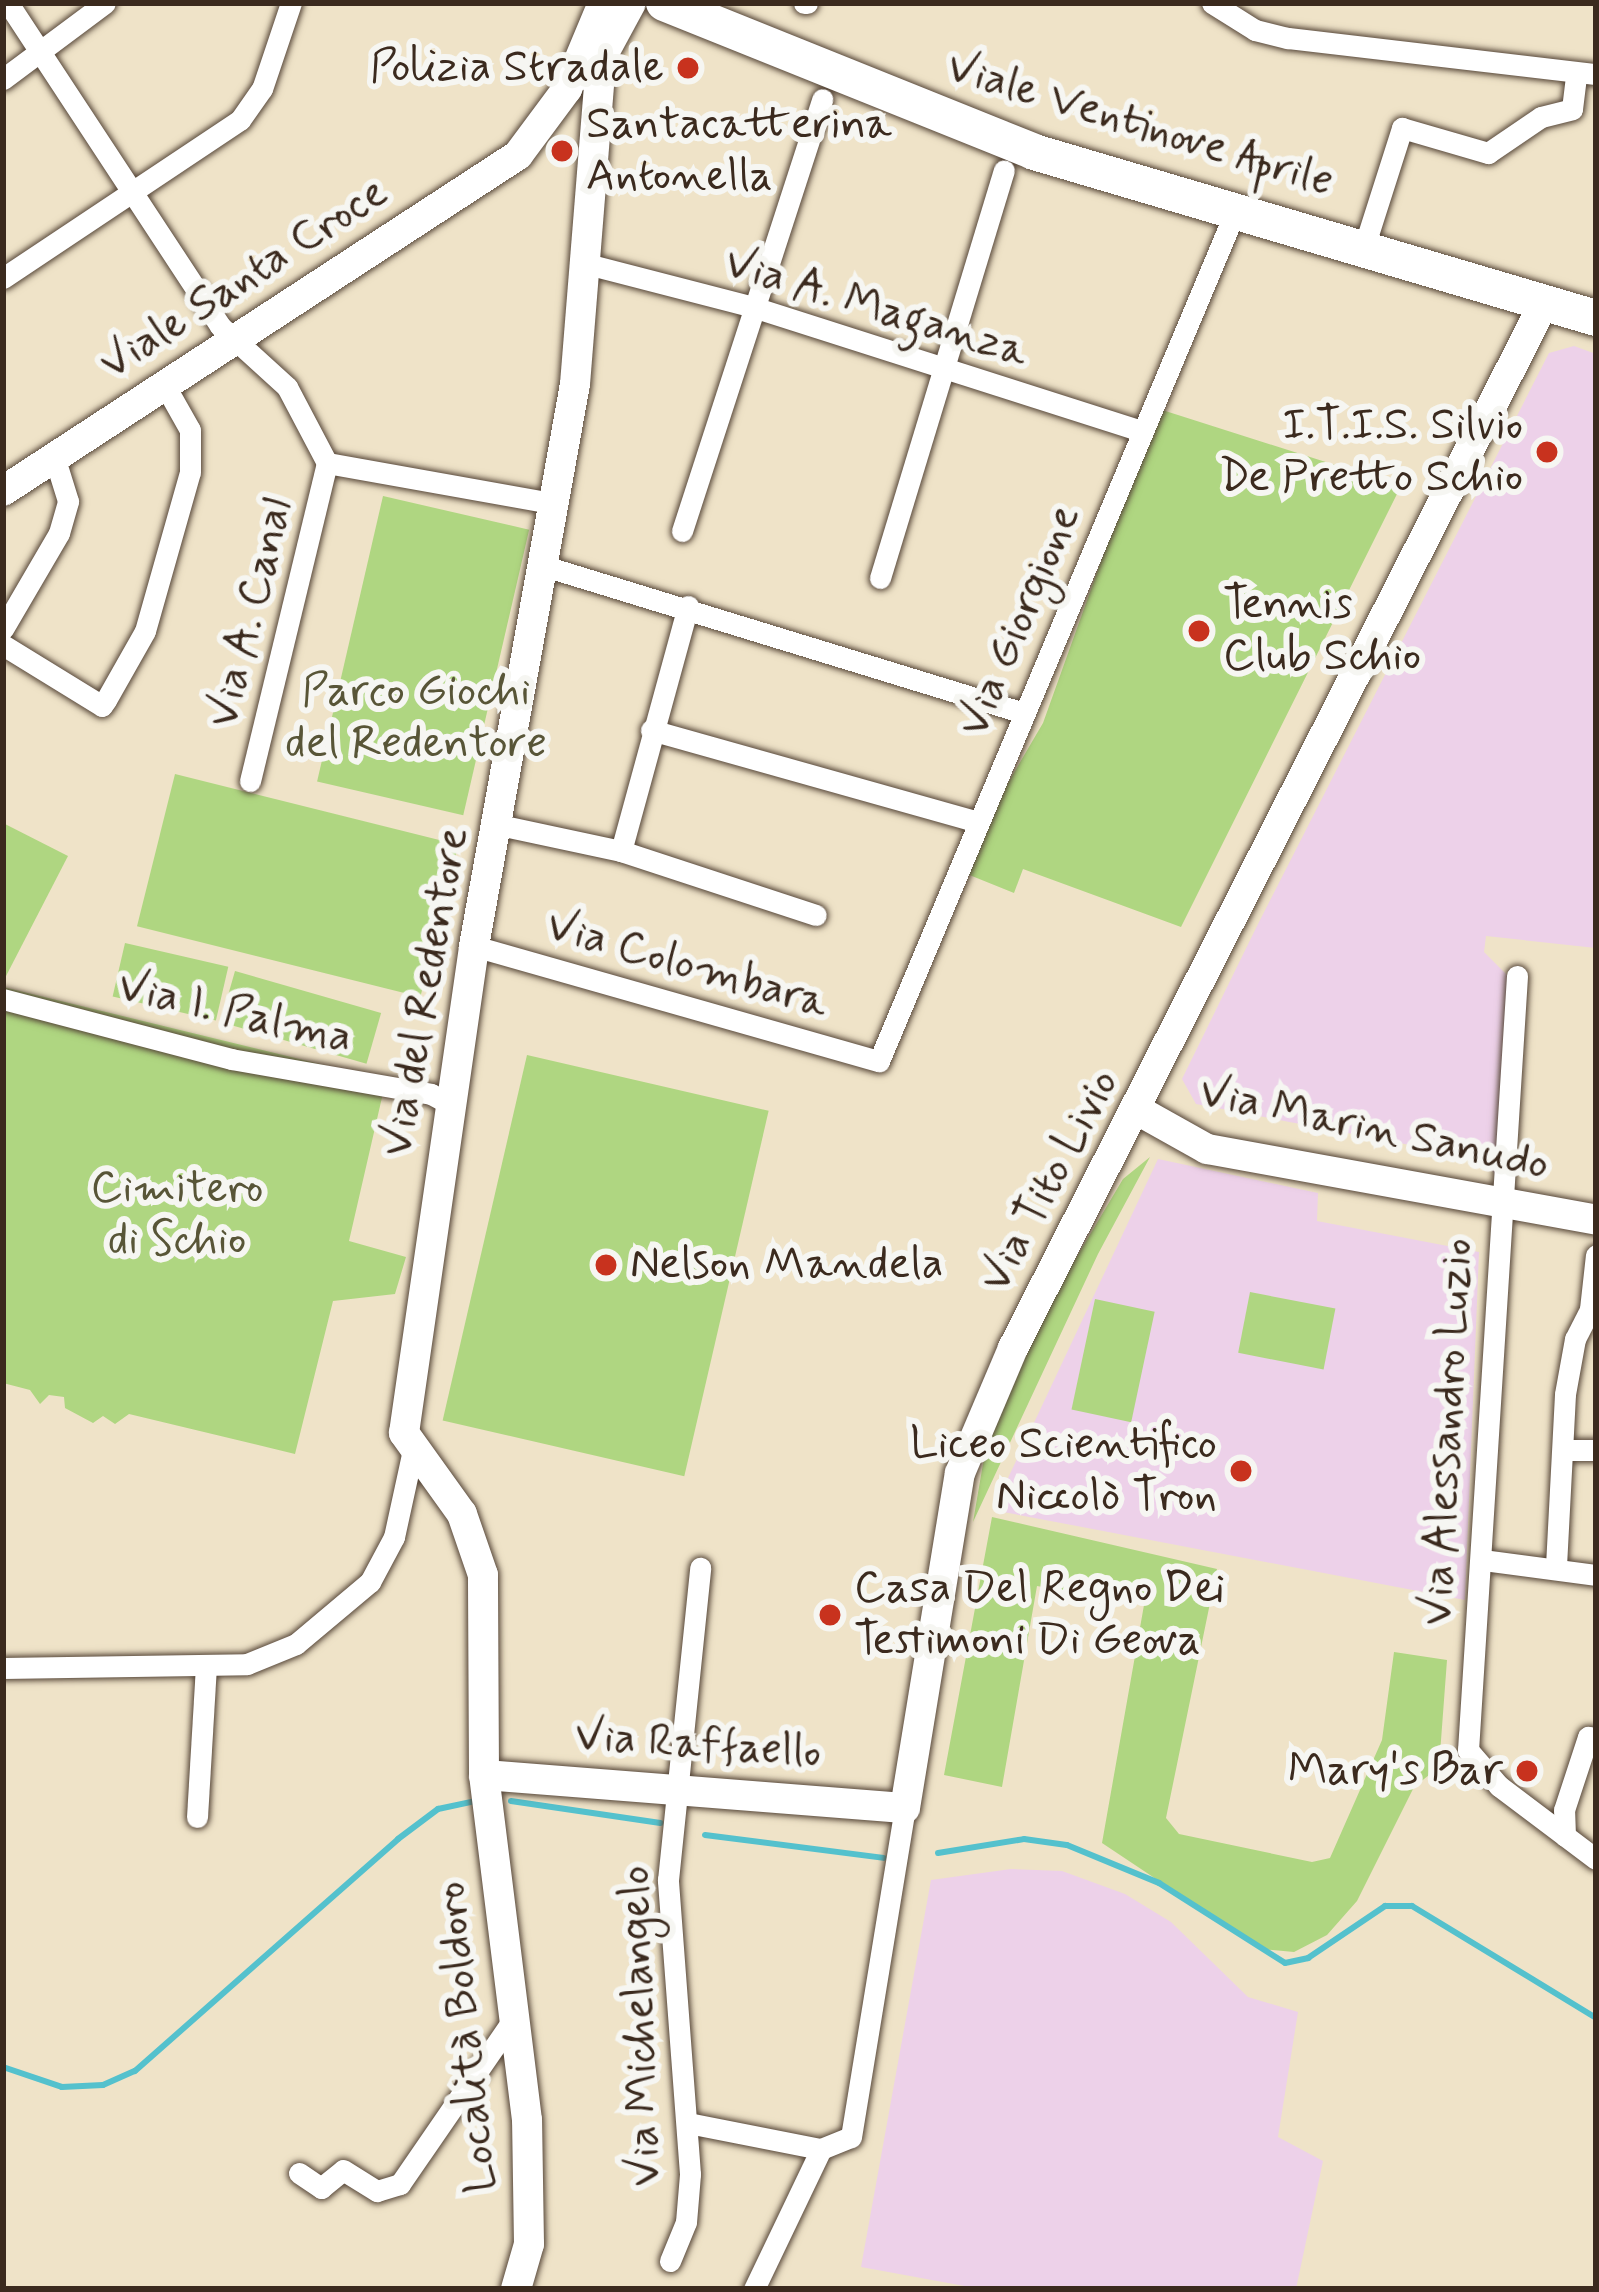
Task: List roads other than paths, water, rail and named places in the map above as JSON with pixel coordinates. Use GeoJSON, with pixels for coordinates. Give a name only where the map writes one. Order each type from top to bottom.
{"type":"FeatureCollection","features":[{"type":"Feature","properties":{"kind":"main road","name":"Viale Ventinove Aprile"},"geometry":{"type":"LineString","coordinates":[[664,3],[1034,152],[1235,212],[1369,232],[1544,303],[1596,318]]}},
{"type":"Feature","properties":{"kind":"street"},"geometry":{"type":"LineString","coordinates":[[8,3],[220,326],[236,334],[287,387],[327,463],[551,503]]}},
{"type":"Feature","properties":{"kind":"street"},"geometry":{"type":"LineString","coordinates":[[3,79],[105,3]]}},
{"type":"Feature","properties":{"kind":"street"},"geometry":{"type":"LineString","coordinates":[[3,278],[240,120],[262,89],[291,3]]}},
{"type":"Feature","properties":{"kind":"street","name":"Viale Santa Croce"},"geometry":{"type":"LineString","coordinates":[[570,97],[603,3]]}},
{"type":"Feature","properties":{"kind":"street","name":"Viale Santa Croce"},"geometry":{"type":"LineString","coordinates":[[3,490],[236,334],[484,179],[532,139],[602,63],[631,3]]}},
{"type":"Feature","properties":{"kind":"street"},"geometry":{"type":"LineString","coordinates":[[1212,3],[1255,30],[1288,38],[1586,75]]}},
{"type":"Feature","properties":{"kind":"street","name":"Via del Redentore"},"geometry":{"type":"LineString","coordinates":[[413,1450],[404,1432],[474,946],[575,384],[587,264],[591,134],[602,63]]}},
{"type":"Feature","properties":{"kind":"street","name":"Viale Ventinove Aprile"},"geometry":{"type":"LineString","coordinates":[[1369,232],[1402,128],[1488,153],[1541,117],[1572,109],[1586,75]]}},
{"type":"Feature","properties":{"kind":"street"},"geometry":{"type":"LineString","coordinates":[[570,97],[591,134]]}},
{"type":"Feature","properties":{"kind":"street"},"geometry":{"type":"LineString","coordinates":[[682,531],[822,99]]}},
{"type":"Feature","properties":{"kind":"street"},"geometry":{"type":"LineString","coordinates":[[880,578],[1004,170]]}},
{"type":"Feature","properties":{"kind":"street","name":"Via Giorgione"},"geometry":{"type":"LineString","coordinates":[[879,1061],[1235,212]]}},
{"type":"Feature","properties":{"kind":"street","name":"Via A. Maganza"},"geometry":{"type":"LineString","coordinates":[[587,264],[753,307],[1141,431]]}},
{"type":"Feature","properties":{"kind":"street","name":"Via Tito Livio"},"geometry":{"type":"LineString","coordinates":[[821,2149],[851,2137],[863,2091],[961,1473],[1012,1348],[1139,1111],[1544,303]]}},
{"type":"Feature","properties":{"kind":"street"},"geometry":{"type":"LineString","coordinates":[[3,645],[102,706],[106,700],[145,631],[190,472],[190,430],[164,382]]}},
{"type":"Feature","properties":{"kind":"street"},"geometry":{"type":"LineString","coordinates":[[3,629],[59,532],[68,501],[54,456]]}},
{"type":"Feature","properties":{"kind":"street","name":"Via A. Canal"},"geometry":{"type":"LineString","coordinates":[[250,781],[327,463]]}},
{"type":"Feature","properties":{"kind":"street"},"geometry":{"type":"LineString","coordinates":[[541,565],[688,606],[1024,713]]}},
{"type":"Feature","properties":{"kind":"street"},"geometry":{"type":"LineString","coordinates":[[621,851],[688,606]]}},
{"type":"Feature","properties":{"kind":"street"},"geometry":{"type":"LineString","coordinates":[[651,730],[978,822]]}},
{"type":"Feature","properties":{"kind":"street"},"geometry":{"type":"LineString","coordinates":[[499,825],[621,851],[816,915]]}},
{"type":"Feature","properties":{"kind":"street","name":"Via Colombara"},"geometry":{"type":"LineString","coordinates":[[474,946],[879,1061]]}},
{"type":"Feature","properties":{"kind":"street","name":"Via Alessandro Luzio"},"geometry":{"type":"LineString","coordinates":[[1517,976],[1498,1205],[1503,1295],[1468,1750],[1498,1786],[1565,1836]]}},
{"type":"Feature","properties":{"kind":"street","name":"Via I. Palma"},"geometry":{"type":"LineString","coordinates":[[3,999],[231,1059],[450,1104]]}},
{"type":"Feature","properties":{"kind":"street","name":"Via Marin Sanudo"},"geometry":{"type":"LineString","coordinates":[[1139,1111],[1207,1149],[1596,1220]]}},
{"type":"Feature","properties":{"kind":"street"},"geometry":{"type":"LineString","coordinates":[[1556,1566],[1565,1394],[1574,1340],[1590,1309],[1596,1255]]}},
{"type":"Feature","properties":{"kind":"street"},"geometry":{"type":"LineString","coordinates":[[3,1667],[247,1664],[296,1644],[370,1582],[394,1537],[413,1450]]}},
{"type":"Feature","properties":{"kind":"street"},"geometry":{"type":"LineString","coordinates":[[413,1450],[462,1514],[483,1575],[485,1785]]}},
{"type":"Feature","properties":{"kind":"street"},"geometry":{"type":"LineString","coordinates":[[1565,1450],[1596,1450]]}},
{"type":"Feature","properties":{"kind":"street"},"geometry":{"type":"LineString","coordinates":[[1483,1560],[1556,1566],[1596,1575]]}},
{"type":"Feature","properties":{"kind":"street","name":"Via Michelangelo"},"geometry":{"type":"LineString","coordinates":[[670,2261],[688,2204],[688,2123],[671,1989],[668,1880],[700,1568]]}},
{"type":"Feature","properties":{"kind":"street"},"geometry":{"type":"LineString","coordinates":[[197,1817],[206,1666]]}},
{"type":"Feature","properties":{"kind":"street"},"geometry":{"type":"LineString","coordinates":[[1596,1738],[1588,1737],[1564,1810],[1565,1836],[1596,1859]]}},
{"type":"Feature","properties":{"kind":"street","name":"Via Raffaello"},"geometry":{"type":"LineString","coordinates":[[485,1785],[678,1786],[905,1808]]}},
{"type":"Feature","properties":{"kind":"street","name":"Località Boldoro"},"geometry":{"type":"LineString","coordinates":[[485,1785],[514,2018],[529,2203],[522,2288]]}},
{"type":"Feature","properties":{"kind":"street"},"geometry":{"type":"LineString","coordinates":[[299,2173],[321,2188],[343,2170],[377,2191],[400,2185],[514,2018]]}},
{"type":"Feature","properties":{"kind":"street"},"geometry":{"type":"LineString","coordinates":[[688,2123],[821,2149],[754,2289]]}},
{"type":"Feature","properties":{"kind":"waterway"},"geometry":{"type":"LineString","coordinates":[[3,2067],[62,2087],[103,2085],[135,2071],[398,1839],[438,1809],[476,1801]]}},
{"type":"Feature","properties":{"kind":"waterway"},"geometry":{"type":"LineString","coordinates":[[511,1801],[660,1823]]}},
{"type":"Feature","properties":{"kind":"waterway"},"geometry":{"type":"LineString","coordinates":[[705,1835],[884,1858]]}},
{"type":"Feature","properties":{"kind":"waterway"},"geometry":{"type":"LineString","coordinates":[[938,1853],[1024,1839],[1067,1845],[1159,1883],[1285,1963],[1308,1958],[1385,1906],[1412,1906],[1596,2018]]}},
{"type":"Feature","properties":{"kind":"place","name":"Polizia Stradale"},"geometry":{"type":"Point","coordinates":[688,68]}},
{"type":"Feature","properties":{"kind":"place","name":"Santacatterina Antonella"},"geometry":{"type":"Point","coordinates":[562,151]}},
{"type":"Feature","properties":{"kind":"place","name":"I.T.I.S. Silvio De Pretto Schio"},"geometry":{"type":"Point","coordinates":[1547,452]}},
{"type":"Feature","properties":{"kind":"place","name":"Tennis Club Schio"},"geometry":{"type":"Point","coordinates":[1199,631]}},
{"type":"Feature","properties":{"kind":"place","name":"Nelson Mandela"},"geometry":{"type":"Point","coordinates":[606,1265]}},
{"type":"Feature","properties":{"kind":"place","name":"Liceo Scientifico Niccolò Tron"},"geometry":{"type":"Point","coordinates":[1241,1471]}},
{"type":"Feature","properties":{"kind":"place","name":"Casa Del Regno Dei Testimoni Di Geova"},"geometry":{"type":"Point","coordinates":[830,1615]}},
{"type":"Feature","properties":{"kind":"place","name":"Mary's Bar"},"geometry":{"type":"Point","coordinates":[1527,1771]}},
{"type":"Feature","properties":{"kind":"park label","name":"Parco Giochi del Redentore"},"geometry":{"type":"Point","coordinates":[416,718]}},
{"type":"Feature","properties":{"kind":"park label","name":"Cimitero di Schio"},"geometry":{"type":"Point","coordinates":[177,1215]}}]}
